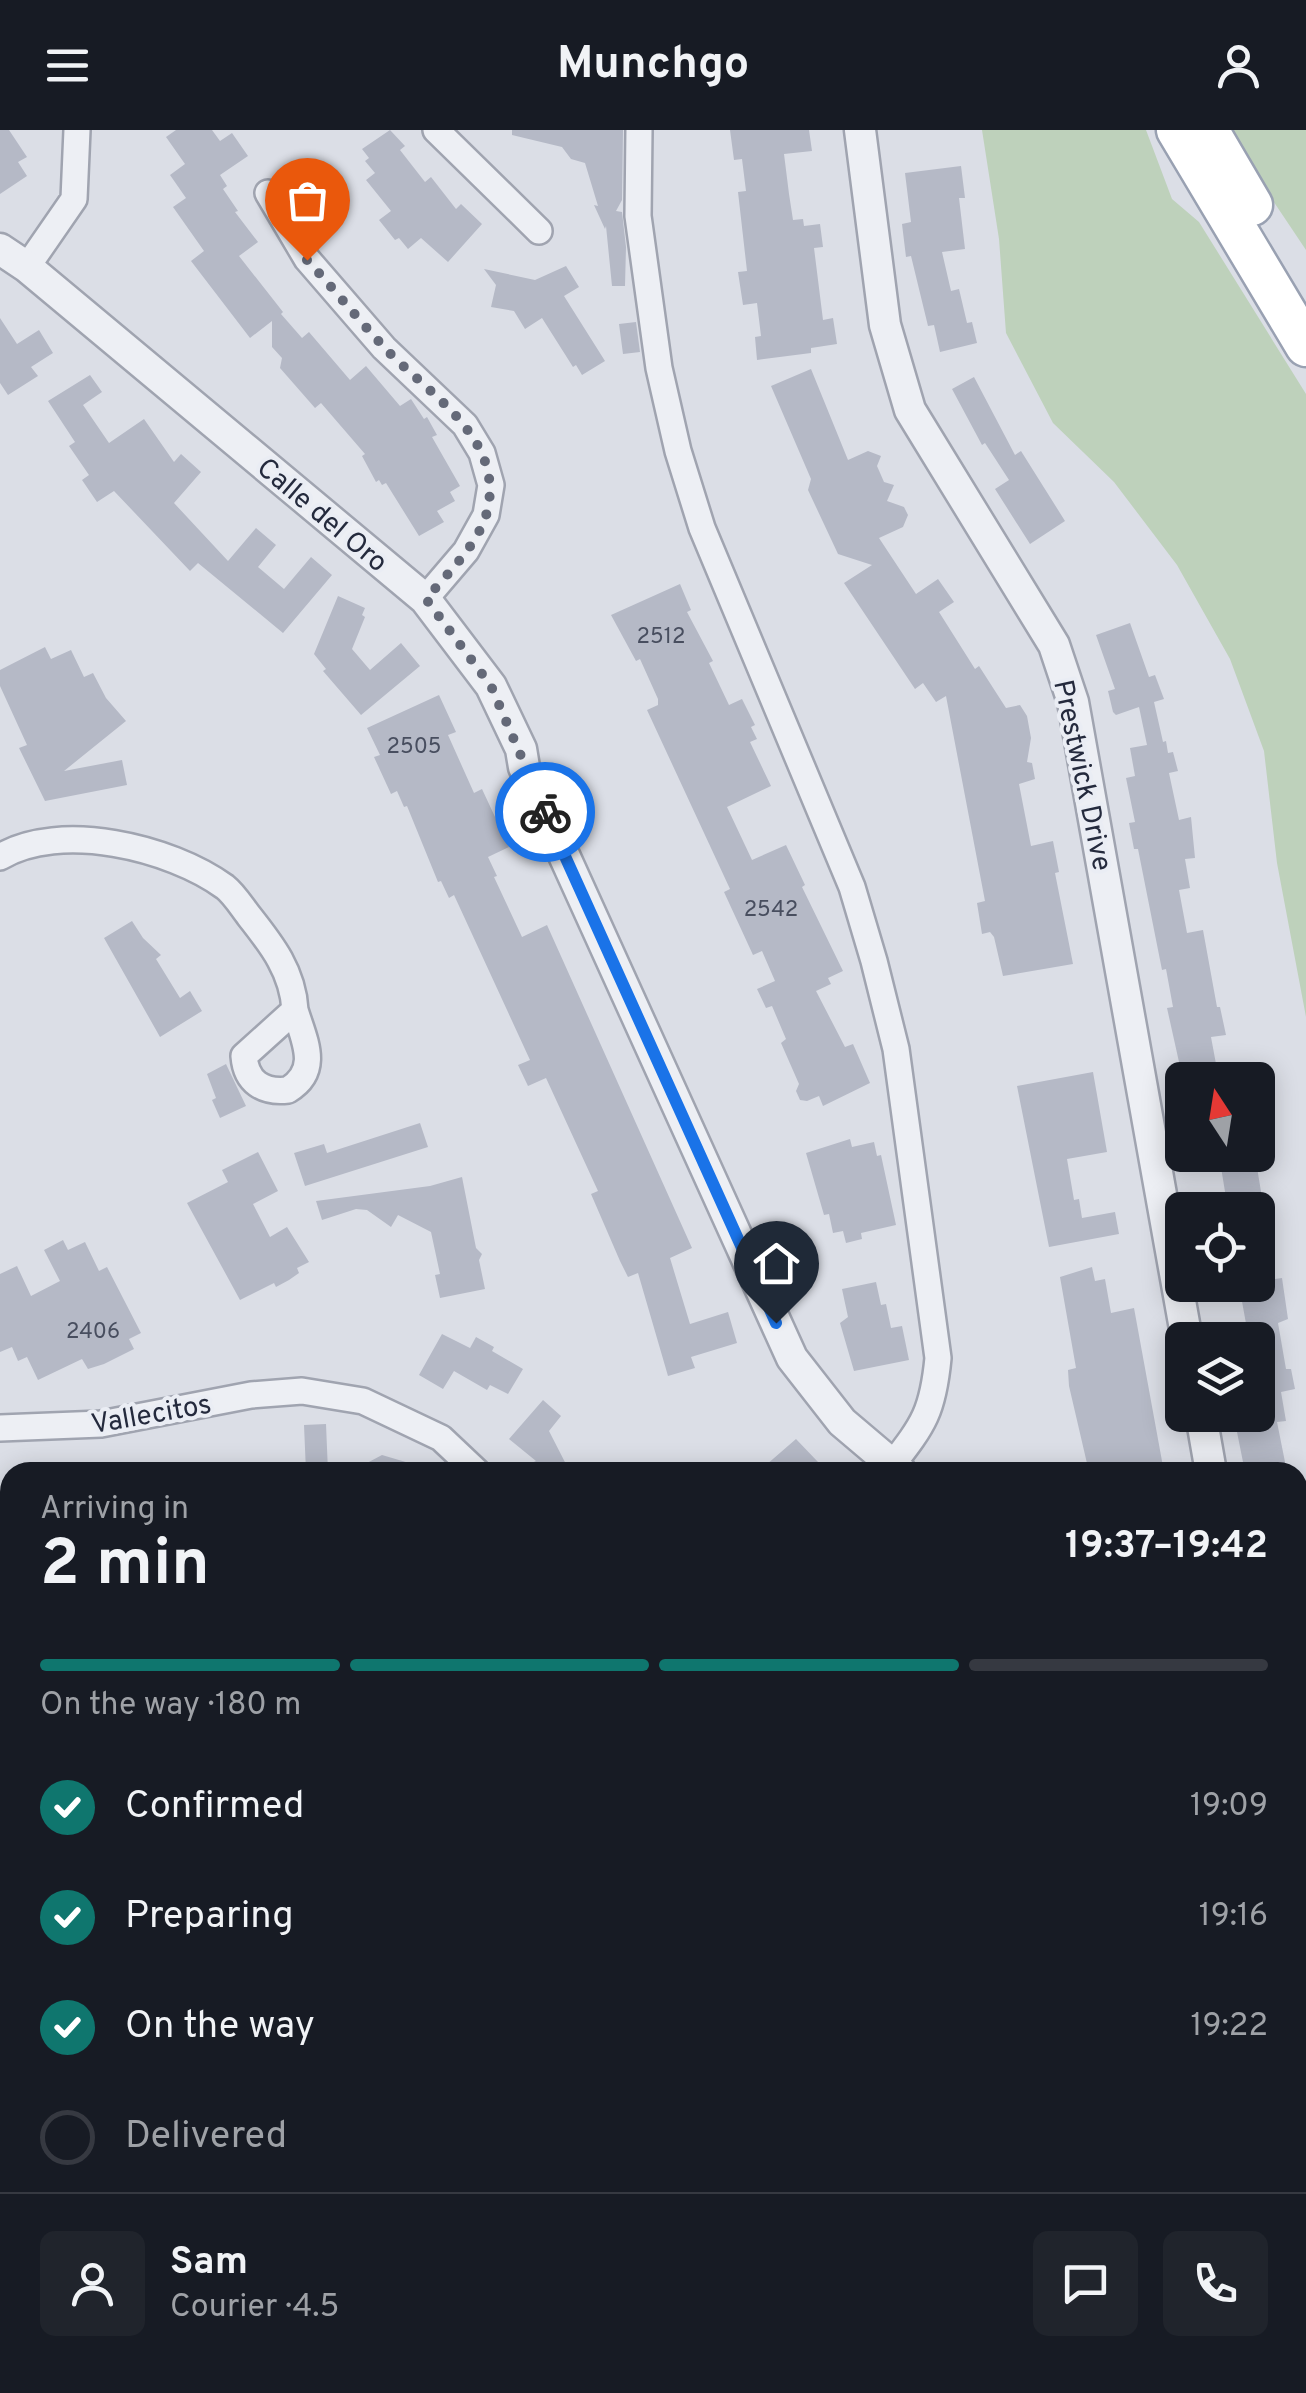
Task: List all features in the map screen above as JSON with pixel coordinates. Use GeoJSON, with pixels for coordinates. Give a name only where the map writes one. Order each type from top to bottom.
{"type":"FeatureCollection","features":[{"type":"Feature","properties":{"kind":"main road"},"geometry":{"type":"LineString","coordinates":[[1177,130],[1306,346]]}},
{"type":"Feature","properties":{"kind":"main road"},"geometry":{"type":"LineString","coordinates":[[1208,130],[1306,294]]}},
{"type":"Feature","properties":{"kind":"street"},"geometry":{"type":"LineString","coordinates":[[27,268],[74,198],[77,130]]}},
{"type":"Feature","properties":{"kind":"street"},"geometry":{"type":"LineString","coordinates":[[436,130],[539,231]]}},
{"type":"Feature","properties":{"kind":"street"},"geometry":{"type":"LineString","coordinates":[[639,130],[638,216],[659,368],[678,452],[702,528],[852,887],[896,1049],[938,1358],[935,1391],[926,1422],[900,1462]]}},
{"type":"Feature","properties":{"kind":"street","name":"Prestwick Drive"},"geometry":{"type":"LineString","coordinates":[[860,130],[884,325],[910,410],[1054,645],[1073,702],[1185,1322]]}},
{"type":"Feature","properties":{"kind":"street"},"geometry":{"type":"LineString","coordinates":[[268,193],[307,260],[384,348],[465,425],[482,453],[491,485],[486,515],[466,551],[426,599]]}},
{"type":"Feature","properties":{"kind":"street","name":"Calle del Oro"},"geometry":{"type":"LineString","coordinates":[[0,249],[426,599],[491,686],[521,749],[532,785],[792,1358],[842,1422],[888,1462]]}},
{"type":"Feature","properties":{"kind":"street"},"geometry":{"type":"LineString","coordinates":[[0,856],[16,847],[48,840],[126,845],[173,859],[227,888],[279,954],[294,992],[295,1010]]}},
{"type":"Feature","properties":{"kind":"street","name":"Vallecitos"},"geometry":{"type":"LineString","coordinates":[[0,1428],[102,1424],[251,1395],[302,1391],[363,1401],[441,1438],[466,1462]]}},
{"type":"Feature","properties":{"kind":"street"},"geometry":{"type":"LineString","coordinates":[[1204,1432],[1209,1462]]}},
{"type":"Feature","properties":{"kind":"green space"},"geometry":{"type":"Polygon","coordinates":[[[982,130],[1146,130],[1172,199],[1199,222],[1306,394],[1306,1017],[1277,863],[1264,751],[1230,659],[1177,565],[1114,482],[1053,423],[1006,333],[999,239],[982,130]]]}},
{"type":"Feature","properties":{"kind":"green space"},"geometry":{"type":"Polygon","coordinates":[[[1231,130],[1306,130],[1306,250],[1241,153],[1231,130]]]}},
{"type":"Feature","properties":{"kind":"building"},"geometry":{"type":"Polygon","coordinates":[[[0,130],[9,130],[27,157],[18,162],[27,176],[0,194],[0,130]]]}},
{"type":"Feature","properties":{"kind":"building"},"geometry":{"type":"Polygon","coordinates":[[[176,130],[212,130],[220,141],[232,133],[248,156],[220,175],[227,186],[223,189],[238,211],[235,212],[258,242],[239,256],[281,314],[302,338],[309,332],[350,380],[366,366],[400,406],[411,399],[424,419],[427,417],[437,435],[432,437],[460,486],[450,492],[455,501],[437,511],[444,522],[419,536],[386,483],[376,482],[362,456],[365,454],[321,403],[315,408],[280,368],[282,358],[272,347],[272,321],[250,338],[191,261],[204,251],[173,207],[186,198],[170,175],[185,164],[166,137],[176,130]]]}},
{"type":"Feature","properties":{"kind":"building"},"geometry":{"type":"Polygon","coordinates":[[[390,130],[405,146],[400,150],[425,182],[431,177],[456,209],[461,204],[482,224],[448,262],[421,238],[408,249],[379,220],[391,211],[366,180],[375,173],[365,161],[369,158],[362,149],[390,130]]]}},
{"type":"Feature","properties":{"kind":"building"},"geometry":{"type":"Polygon","coordinates":[[[512,130],[623,130],[622,200],[616,211],[622,212],[625,286],[612,286],[606,226],[605,229],[594,205],[598,206],[585,163],[571,159],[562,147],[512,135],[512,130]]]}},
{"type":"Feature","properties":{"kind":"building"},"geometry":{"type":"Polygon","coordinates":[[[730,130],[809,130],[812,151],[784,154],[789,194],[793,220],[803,219],[804,226],[820,224],[823,247],[814,248],[823,320],[833,318],[837,344],[811,348],[811,353],[757,360],[755,337],[761,336],[757,303],[743,305],[738,272],[747,271],[738,192],[746,191],[742,159],[734,160],[730,130]]]}},
{"type":"Feature","properties":{"kind":"building"},"geometry":{"type":"Polygon","coordinates":[[[961,166],[965,198],[959,198],[965,249],[942,252],[951,291],[959,289],[967,323],[972,322],[977,343],[940,352],[934,325],[928,326],[911,256],[906,257],[902,224],[911,222],[905,173],[961,166]]]}},
{"type":"Feature","properties":{"kind":"building"},"geometry":{"type":"Polygon","coordinates":[[[566,266],[579,287],[564,296],[605,361],[582,375],[542,318],[525,329],[514,311],[491,307],[496,285],[484,269],[535,280],[566,266]]]}},
{"type":"Feature","properties":{"kind":"building"},"geometry":{"type":"Polygon","coordinates":[[[0,318],[17,344],[39,330],[53,353],[31,367],[38,376],[8,395],[0,383],[0,318]]]}},
{"type":"Feature","properties":{"kind":"building"},"geometry":{"type":"Polygon","coordinates":[[[636,322],[640,352],[623,354],[619,324],[636,322]]]}},
{"type":"Feature","properties":{"kind":"building"},"geometry":{"type":"Polygon","coordinates":[[[811,369],[848,460],[868,451],[881,456],[877,466],[884,482],[894,485],[887,501],[904,507],[908,515],[903,527],[879,538],[916,594],[938,579],[954,602],[939,612],[975,669],[979,666],[1006,708],[1020,705],[1027,716],[1031,738],[1027,762],[1032,763],[1035,779],[1019,784],[1031,846],[1053,841],[1059,872],[1055,873],[1073,964],[1003,976],[994,937],[990,932],[982,934],[977,903],[985,901],[946,696],[936,702],[923,683],[915,689],[844,583],[872,565],[838,554],[808,490],[811,479],[771,386],[811,369]]]}},
{"type":"Feature","properties":{"kind":"building"},"geometry":{"type":"Polygon","coordinates":[[[90,375],[102,392],[83,405],[109,443],[144,419],[174,462],[181,454],[201,472],[174,503],[228,561],[256,528],[276,545],[258,567],[284,589],[311,557],[332,575],[283,633],[198,563],[190,571],[114,491],[97,502],[82,480],[89,475],[69,446],[75,442],[48,401],[90,375]]]}},
{"type":"Feature","properties":{"kind":"building"},"geometry":{"type":"Polygon","coordinates":[[[974,377],[1015,455],[1021,451],[1065,521],[1030,544],[995,489],[1009,480],[985,443],[982,445],[952,389],[974,377]]]}},
{"type":"Feature","properties":{"kind":"building"},"geometry":{"type":"Polygon","coordinates":[[[680,584],[691,610],[687,612],[713,661],[709,663],[729,705],[742,699],[755,725],[751,727],[757,739],[750,742],[771,786],[727,807],[752,860],[786,845],[843,971],[828,978],[831,984],[816,991],[845,1047],[853,1044],[870,1083],[823,1106],[819,1096],[800,1100],[796,1091],[799,1084],[781,1043],[786,1039],[772,1006],[766,1008],[757,989],[775,981],[762,951],[753,955],[724,892],[730,889],[647,710],[658,705],[658,699],[640,659],[636,661],[611,615],[680,584]]]}},
{"type":"Feature","properties":{"kind":"building"},"geometry":{"type":"Polygon","coordinates":[[[338,596],[365,608],[352,649],[370,670],[401,643],[420,666],[361,715],[323,671],[326,669],[314,654],[338,596]]]}},
{"type":"Feature","properties":{"kind":"building"},"geometry":{"type":"Polygon","coordinates":[[[1130,623],[1149,677],[1155,675],[1164,699],[1154,702],[1163,742],[1166,741],[1168,753],[1173,752],[1178,771],[1169,773],[1179,820],[1191,817],[1195,858],[1185,859],[1190,888],[1179,890],[1187,933],[1203,930],[1226,1035],[1211,1037],[1216,1062],[1179,1062],[1167,1008],[1173,1007],[1166,969],[1162,970],[1138,849],[1134,849],[1129,823],[1135,822],[1126,778],[1135,776],[1130,748],[1147,745],[1139,707],[1116,715],[1113,712],[1108,691],[1115,689],[1096,635],[1130,623]]]}},
{"type":"Feature","properties":{"kind":"building"},"geometry":{"type":"Polygon","coordinates":[[[45,647],[51,659],[71,650],[84,677],[93,673],[106,698],[126,721],[64,771],[122,760],[127,785],[45,801],[19,748],[27,745],[0,686],[0,670],[45,647]]]}},
{"type":"Feature","properties":{"kind":"building"},"geometry":{"type":"Polygon","coordinates":[[[439,695],[456,732],[448,735],[474,793],[482,789],[509,847],[488,857],[497,876],[494,877],[522,937],[547,925],[692,1248],[670,1258],[690,1324],[728,1312],[737,1343],[691,1357],[695,1368],[668,1376],[638,1273],[628,1277],[620,1261],[591,1194],[598,1191],[546,1078],[528,1086],[518,1065],[530,1060],[454,895],[449,898],[441,881],[438,882],[407,806],[404,807],[397,791],[391,794],[374,757],[380,755],[367,728],[439,695]]]}},
{"type":"Feature","properties":{"kind":"building"},"geometry":{"type":"Polygon","coordinates":[[[132,921],[161,955],[156,959],[180,998],[190,991],[202,1011],[160,1037],[104,938],[132,921]]]}},
{"type":"Feature","properties":{"kind":"building"},"geometry":{"type":"Polygon","coordinates":[[[226,1064],[246,1106],[220,1118],[207,1074],[226,1064]]]}},
{"type":"Feature","properties":{"kind":"building"},"geometry":{"type":"Polygon","coordinates":[[[1093,1072],[1107,1152],[1067,1159],[1074,1200],[1079,1199],[1082,1218],[1115,1212],[1119,1234],[1049,1247],[1017,1086],[1093,1072]]]}},
{"type":"Feature","properties":{"kind":"building"},"geometry":{"type":"Polygon","coordinates":[[[420,1123],[428,1147],[305,1186],[294,1153],[324,1144],[327,1153],[420,1123]]]}},
{"type":"Feature","properties":{"kind":"building"},"geometry":{"type":"Polygon","coordinates":[[[850,1139],[852,1147],[874,1142],[877,1156],[881,1155],[896,1225],[861,1233],[862,1239],[846,1243],[843,1231],[833,1233],[829,1214],[824,1215],[806,1153],[850,1139]]]}},
{"type":"Feature","properties":{"kind":"building"},"geometry":{"type":"Polygon","coordinates":[[[258,1152],[278,1191],[253,1204],[270,1237],[287,1227],[309,1262],[297,1268],[299,1273],[289,1280],[240,1300],[187,1203],[228,1182],[222,1170],[258,1152]]]}},
{"type":"Feature","properties":{"kind":"building"},"geometry":{"type":"Polygon","coordinates":[[[1222,1172],[1258,1172],[1261,1192],[1225,1192],[1222,1172]]]}},
{"type":"Feature","properties":{"kind":"building"},"geometry":{"type":"Polygon","coordinates":[[[462,1177],[476,1248],[482,1254],[479,1260],[485,1289],[440,1298],[435,1275],[440,1274],[431,1232],[398,1215],[391,1227],[367,1210],[356,1209],[322,1220],[316,1201],[430,1186],[462,1177]]]}},
{"type":"Feature","properties":{"kind":"building"},"geometry":{"type":"Polygon","coordinates":[[[63,1240],[68,1250],[85,1242],[99,1271],[107,1267],[141,1333],[129,1339],[134,1349],[104,1364],[88,1369],[82,1359],[38,1380],[27,1357],[18,1361],[12,1347],[0,1352],[0,1274],[17,1266],[31,1296],[60,1281],[44,1250],[63,1240]]]}},
{"type":"Feature","properties":{"kind":"building"},"geometry":{"type":"Polygon","coordinates":[[[1092,1267],[1095,1281],[1105,1279],[1111,1313],[1134,1308],[1162,1462],[1087,1462],[1069,1386],[1068,1370],[1076,1368],[1060,1277],[1092,1267]]]}},
{"type":"Feature","properties":{"kind":"building"},"geometry":{"type":"Polygon","coordinates":[[[1282,1278],[1288,1319],[1278,1323],[1286,1369],[1291,1369],[1295,1389],[1281,1392],[1286,1421],[1277,1422],[1285,1462],[1243,1462],[1237,1432],[1275,1432],[1275,1322],[1246,1322],[1242,1302],[1275,1302],[1275,1279],[1282,1278]]]}},
{"type":"Feature","properties":{"kind":"building"},"geometry":{"type":"Polygon","coordinates":[[[876,1282],[891,1328],[902,1326],[909,1360],[854,1371],[840,1323],[848,1317],[842,1289],[876,1282]]]}},
{"type":"Feature","properties":{"kind":"building"},"geometry":{"type":"Polygon","coordinates":[[[442,1334],[470,1348],[476,1337],[523,1369],[508,1394],[490,1385],[487,1390],[454,1371],[443,1389],[419,1375],[442,1334]]]}},
{"type":"Feature","properties":{"kind":"building"},"geometry":{"type":"Polygon","coordinates":[[[543,1400],[561,1416],[549,1431],[565,1462],[534,1462],[509,1439],[543,1400]]]}},
{"type":"Feature","properties":{"kind":"building"},"geometry":{"type":"Polygon","coordinates":[[[326,1424],[328,1462],[306,1462],[304,1425],[326,1424]]]}},
{"type":"Feature","properties":{"kind":"building"},"geometry":{"type":"Polygon","coordinates":[[[796,1439],[818,1462],[770,1462],[796,1439]]]}},
{"type":"Feature","properties":{"kind":"building"},"geometry":{"type":"Polygon","coordinates":[[[382,1455],[406,1462],[369,1462],[382,1455]]]}},
{"type":"Feature","properties":{"kind":"way so far"},"geometry":{"type":"LineString","coordinates":[[307,260],[384,348],[465,425],[482,453],[491,485],[486,515],[466,551],[426,599],[491,686],[545,812]]}},
{"type":"Feature","properties":{"kind":"route"},"geometry":{"type":"LineString","coordinates":[[545,812],[776,1323]]}}]}
